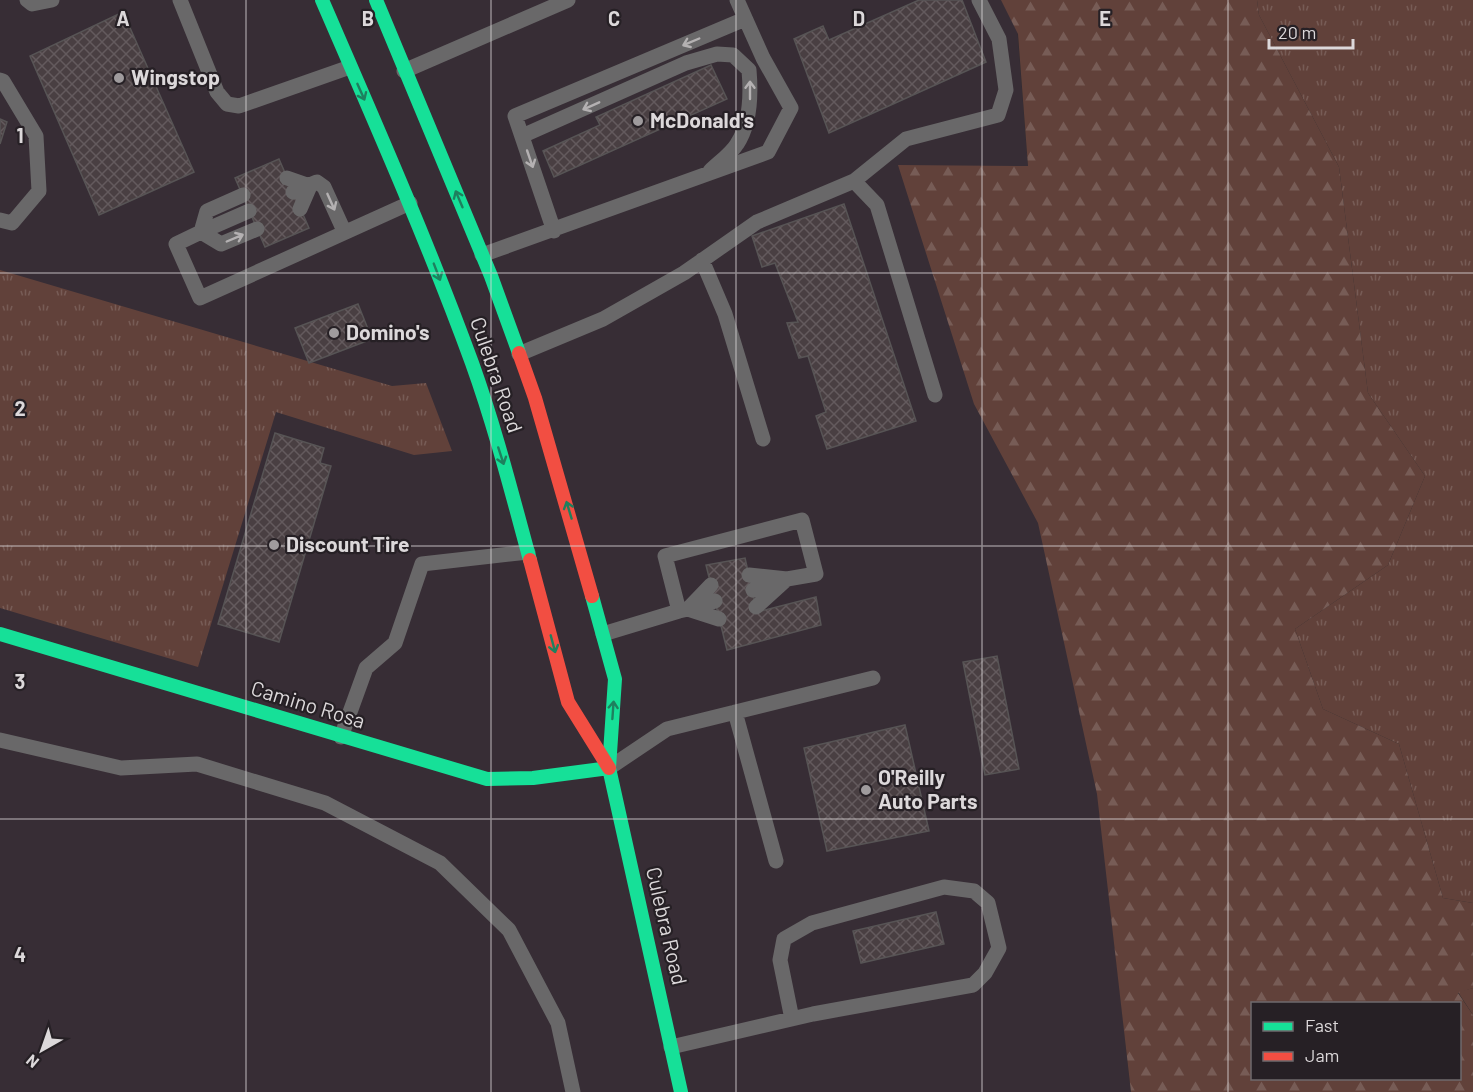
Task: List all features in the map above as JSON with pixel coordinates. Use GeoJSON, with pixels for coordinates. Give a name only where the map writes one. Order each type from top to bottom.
{"type":"FeatureCollection","features":[{"type":"Feature","properties":{"kind":"main road","name":"Culebra Road"},"geometry":{"type":"LineString","coordinates":[[322,0],[410,203],[472,364],[506,471],[568,702],[609,768]]}},
{"type":"Feature","properties":{"kind":"main road","name":"Culebra Road"},"geometry":{"type":"LineString","coordinates":[[376,0],[482,255],[519,354],[571,518],[615,679],[609,768],[681,1092]]}},
{"type":"Feature","properties":{"kind":"main road","name":"Camino Rosa"},"geometry":{"type":"LineString","coordinates":[[0,634],[487,779],[533,778],[609,768]]}},
{"type":"Feature","properties":{"kind":"lane"},"geometry":{"type":"LineString","coordinates":[[27,0],[32,4],[52,0]]}},
{"type":"Feature","properties":{"kind":"lane"},"geometry":{"type":"LineString","coordinates":[[180,0],[217,92],[227,104],[239,106],[350,67]]}},
{"type":"Feature","properties":{"kind":"lane"},"geometry":{"type":"LineString","coordinates":[[404,71],[568,0]]}},
{"type":"Feature","properties":{"kind":"lane"},"geometry":{"type":"LineString","coordinates":[[482,255],[554,231],[768,152],[791,108],[745,19],[738,0]]}},
{"type":"Feature","properties":{"kind":"lane"},"geometry":{"type":"LineString","coordinates":[[519,354],[603,320],[675,279],[757,222],[854,181],[906,139],[998,115],[1006,90],[999,39],[979,0]]}},
{"type":"Feature","properties":{"kind":"lane"},"geometry":{"type":"LineString","coordinates":[[554,231],[515,116],[745,19]]}},
{"type":"Feature","properties":{"kind":"lane"},"geometry":{"type":"LineString","coordinates":[[522,136],[686,63],[717,54],[733,55],[749,70],[751,93],[746,122],[737,144],[705,175]]}},
{"type":"Feature","properties":{"kind":"lane"},"geometry":{"type":"LineString","coordinates":[[0,80],[3,81],[36,136],[39,191],[12,223],[0,220]]}},
{"type":"Feature","properties":{"kind":"lane"},"geometry":{"type":"LineString","coordinates":[[287,178],[310,186]]}},
{"type":"Feature","properties":{"kind":"lane"},"geometry":{"type":"LineString","coordinates":[[854,181],[877,205],[935,395]]}},
{"type":"Feature","properties":{"kind":"lane"},"geometry":{"type":"LineString","coordinates":[[293,192],[317,182],[324,187],[344,231]]}},
{"type":"Feature","properties":{"kind":"lane"},"geometry":{"type":"LineString","coordinates":[[300,209],[310,186]]}},
{"type":"Feature","properties":{"kind":"lane"},"geometry":{"type":"LineString","coordinates":[[201,232],[207,211],[243,195]]}},
{"type":"Feature","properties":{"kind":"lane"},"geometry":{"type":"LineString","coordinates":[[249,211],[176,244],[200,298],[410,203]]}},
{"type":"Feature","properties":{"kind":"lane"},"geometry":{"type":"LineString","coordinates":[[201,232],[221,244],[257,229]]}},
{"type":"Feature","properties":{"kind":"lane"},"geometry":{"type":"LineString","coordinates":[[702,260],[725,314],[763,439]]}},
{"type":"Feature","properties":{"kind":"lane"},"geometry":{"type":"LineString","coordinates":[[684,610],[665,556],[802,520],[816,574],[751,583]]}},
{"type":"Feature","properties":{"kind":"lane"},"geometry":{"type":"LineString","coordinates":[[341,737],[366,668],[396,643],[422,564],[528,552]]}},
{"type":"Feature","properties":{"kind":"lane"},"geometry":{"type":"LineString","coordinates":[[756,607],[788,579]]}},
{"type":"Feature","properties":{"kind":"lane"},"geometry":{"type":"LineString","coordinates":[[684,610],[711,585]]}},
{"type":"Feature","properties":{"kind":"lane"},"geometry":{"type":"LineString","coordinates":[[603,634],[715,601]]}},
{"type":"Feature","properties":{"kind":"lane"},"geometry":{"type":"LineString","coordinates":[[684,610],[719,619]]}},
{"type":"Feature","properties":{"kind":"lane"},"geometry":{"type":"LineString","coordinates":[[609,768],[668,729],[873,678]]}},
{"type":"Feature","properties":{"kind":"lane"},"geometry":{"type":"LineString","coordinates":[[735,712],[776,861]]}},
{"type":"Feature","properties":{"kind":"lane"},"geometry":{"type":"LineString","coordinates":[[0,740],[122,768],[197,764],[325,803],[440,863],[509,930],[558,1023],[573,1092]]}},
{"type":"Feature","properties":{"kind":"lane"},"geometry":{"type":"LineString","coordinates":[[671,1047],[792,1019],[973,985],[985,973],[999,948],[988,903],[974,891],[944,887],[812,923],[784,939],[780,960],[792,1019]]}},
{"type":"Feature","properties":{"kind":"shaded area"},"geometry":{"type":"Polygon","coordinates":[[[0,0],[1015,0],[1028,166],[1131,1092],[0,1092],[0,0]]]}},
{"type":"Feature","properties":{"kind":"green space"},"geometry":{"type":"Polygon","coordinates":[[[1001,0],[1257,0],[1259,15],[1339,167],[1368,393],[1425,476],[1388,565],[1295,629],[1323,709],[1399,744],[1443,898],[1473,903],[1473,988],[1458,993],[1473,1015],[1473,1092],[1131,1092],[1097,794],[1038,523],[974,404],[898,165],[1028,166],[1018,34],[1001,0]]]}},
{"type":"Feature","properties":{"kind":"green space"},"geometry":{"type":"Polygon","coordinates":[[[1257,0],[1473,0],[1473,903],[1443,898],[1399,744],[1323,709],[1295,629],[1388,565],[1425,476],[1368,393],[1339,167],[1259,15],[1257,0]]]}},
{"type":"Feature","properties":{"kind":"green space"},"geometry":{"type":"Polygon","coordinates":[[[0,270],[392,386],[426,383],[452,451],[414,455],[276,412],[198,667],[0,608],[0,270]]]}},
{"type":"Feature","properties":{"kind":"green space"},"geometry":{"type":"Polygon","coordinates":[[[1473,988],[1473,1015],[1458,992],[1473,988]]]}},
{"type":"Feature","properties":{"kind":"building"},"geometry":{"type":"Polygon","coordinates":[[[919,0],[962,0],[986,62],[829,133],[794,39],[823,26],[829,40],[919,0]]]}},
{"type":"Feature","properties":{"kind":"building"},"geometry":{"type":"Polygon","coordinates":[[[123,12],[194,172],[99,215],[30,56],[123,12]]]}},
{"type":"Feature","properties":{"kind":"building","name":"McDonald's"},"geometry":{"type":"Polygon","coordinates":[[[711,65],[727,99],[554,177],[543,151],[600,125],[596,117],[711,65]]]}},
{"type":"Feature","properties":{"kind":"building"},"geometry":{"type":"Polygon","coordinates":[[[0,119],[7,122],[0,144],[0,119]]]}},
{"type":"Feature","properties":{"kind":"building"},"geometry":{"type":"Polygon","coordinates":[[[279,159],[309,228],[265,247],[235,178],[279,159]]]}},
{"type":"Feature","properties":{"kind":"building"},"geometry":{"type":"Polygon","coordinates":[[[844,204],[916,421],[827,449],[816,416],[826,412],[808,356],[799,358],[787,323],[798,322],[775,263],[762,267],[752,236],[844,204]]]}},
{"type":"Feature","properties":{"kind":"building","name":"Domino's"},"geometry":{"type":"Polygon","coordinates":[[[358,304],[372,339],[309,363],[295,328],[358,304]]]}},
{"type":"Feature","properties":{"kind":"building","name":"Discount Tire"},"geometry":{"type":"Polygon","coordinates":[[[275,433],[324,448],[320,463],[331,466],[279,642],[218,624],[275,433]]]}},
{"type":"Feature","properties":{"kind":"building"},"geometry":{"type":"Polygon","coordinates":[[[745,558],[757,612],[816,597],[821,625],[727,650],[706,565],[745,558]]]}},
{"type":"Feature","properties":{"kind":"building"},"geometry":{"type":"Polygon","coordinates":[[[997,656],[1019,769],[985,775],[963,662],[997,656]]]}},
{"type":"Feature","properties":{"kind":"building","name":"O'Reilly Auto Parts"},"geometry":{"type":"Polygon","coordinates":[[[905,725],[929,831],[827,851],[804,748],[905,725]]]}},
{"type":"Feature","properties":{"kind":"building"},"geometry":{"type":"Polygon","coordinates":[[[936,912],[944,944],[861,963],[853,931],[936,912]]]}},
{"type":"Feature","properties":{"kind":"traffic: fast"},"geometry":{"type":"LineString","coordinates":[[322,0],[455,317],[496,436],[530,560]]}},
{"type":"Feature","properties":{"kind":"traffic: fast"},"geometry":{"type":"LineString","coordinates":[[376,0],[491,276],[519,353]]}},
{"type":"Feature","properties":{"kind":"traffic: fast"},"geometry":{"type":"LineString","coordinates":[[592,596],[615,679],[609,768],[681,1092]]}},
{"type":"Feature","properties":{"kind":"traffic: fast"},"geometry":{"type":"LineString","coordinates":[[0,634],[487,779],[533,778],[609,768]]}},
{"type":"Feature","properties":{"kind":"traffic: jam"},"geometry":{"type":"LineString","coordinates":[[519,353],[535,398],[592,596]]}},
{"type":"Feature","properties":{"kind":"traffic: jam"},"geometry":{"type":"LineString","coordinates":[[530,560],[568,702],[609,768]]}},
{"type":"Feature","properties":{"kind":"place","name":"Wingstop"},"geometry":{"type":"Point","coordinates":[119,78]}},
{"type":"Feature","properties":{"kind":"place","name":"McDonald's"},"geometry":{"type":"Point","coordinates":[638,121]}},
{"type":"Feature","properties":{"kind":"place","name":"Domino's"},"geometry":{"type":"Point","coordinates":[334,333]}},
{"type":"Feature","properties":{"kind":"place","name":"Discount Tire"},"geometry":{"type":"Point","coordinates":[274,545]}},
{"type":"Feature","properties":{"kind":"place","name":"O'Reilly Auto Parts"},"geometry":{"type":"Point","coordinates":[866,790]}}]}
